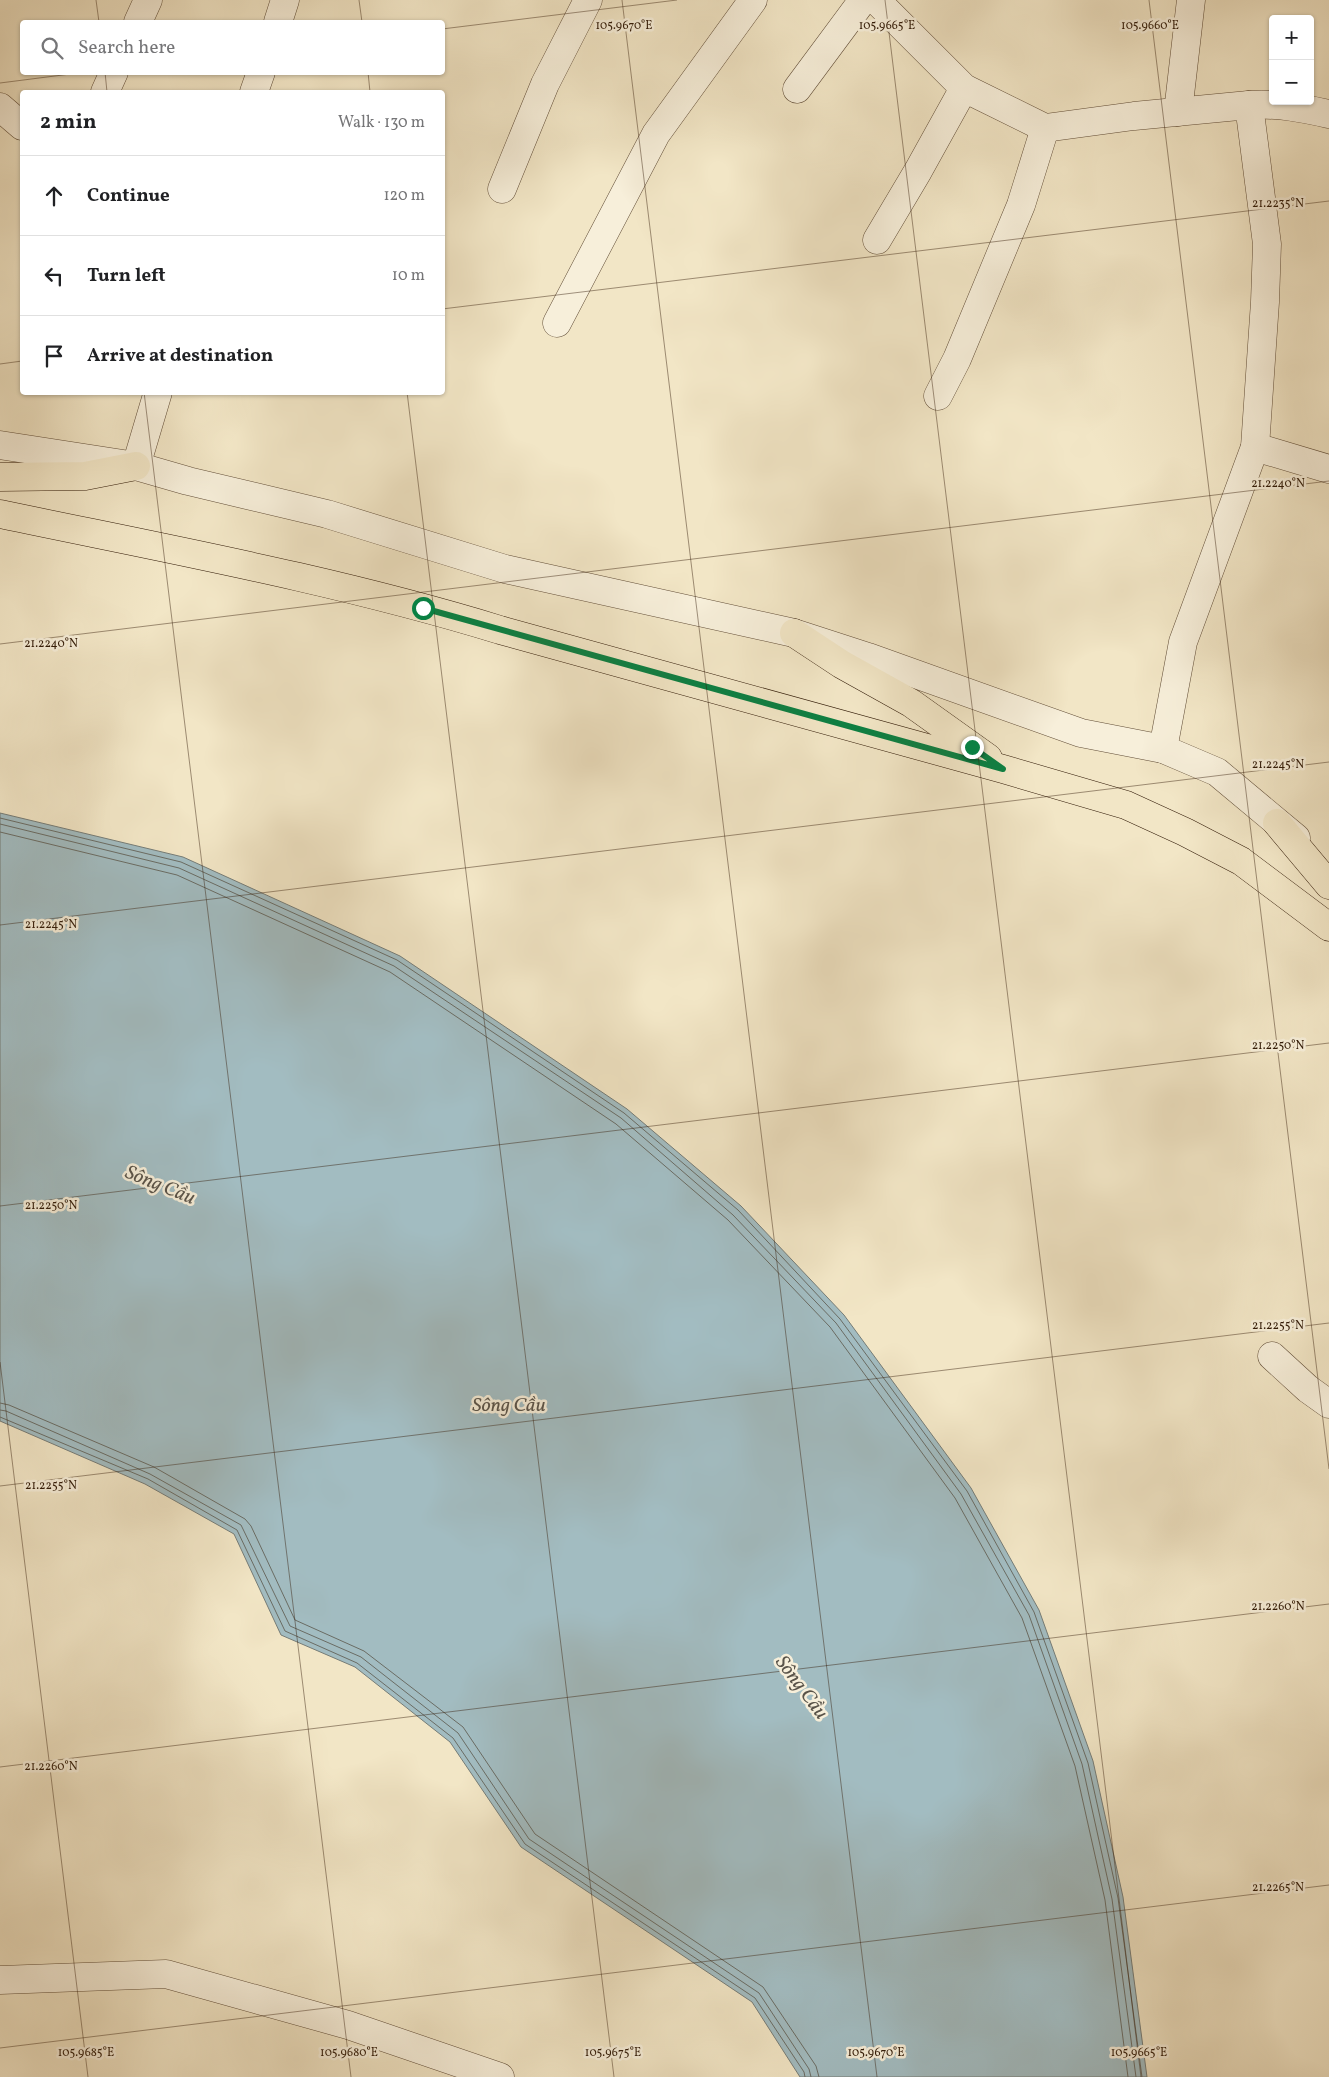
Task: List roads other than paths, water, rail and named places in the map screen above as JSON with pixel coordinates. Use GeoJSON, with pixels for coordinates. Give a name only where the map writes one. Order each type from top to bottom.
{"type":"FeatureCollection","features":[{"type":"Feature","properties":{"kind":"main road"},"geometry":{"type":"LineString","coordinates":[[0,476],[85,476],[136,466]]}},
{"type":"Feature","properties":{"kind":"main road"},"geometry":{"type":"LineString","coordinates":[[0,514],[306,579],[439,611],[500,630],[1003,769],[1126,805],[1185,832],[1241,862],[1329,927]]}},
{"type":"Feature","properties":{"kind":"main road"},"geometry":{"type":"LineString","coordinates":[[794,634],[841,664],[911,703],[1003,769]]}},
{"type":"Feature","properties":{"kind":"main road"},"geometry":{"type":"LineString","coordinates":[[1277,823],[1329,885]]}},
{"type":"Feature","properties":{"kind":"street"},"geometry":{"type":"LineString","coordinates":[[139,20],[148,0]]}},
{"type":"Feature","properties":{"kind":"street"},"geometry":{"type":"LineString","coordinates":[[279,20],[285,0]]}},
{"type":"Feature","properties":{"kind":"street"},"geometry":{"type":"LineString","coordinates":[[502,189],[545,84],[588,0]]}},
{"type":"Feature","properties":{"kind":"street"},"geometry":{"type":"LineString","coordinates":[[557,324],[656,134],[753,0]]}},
{"type":"Feature","properties":{"kind":"street"},"geometry":{"type":"LineString","coordinates":[[798,89],[863,0]]}},
{"type":"Feature","properties":{"kind":"street"},"geometry":{"type":"LineString","coordinates":[[876,0],[964,88],[1045,128],[1178,112],[1268,104],[1285,105],[1329,114]]}},
{"type":"Feature","properties":{"kind":"street"},"geometry":{"type":"LineString","coordinates":[[1178,112],[1191,0]]}},
{"type":"Feature","properties":{"kind":"street"},"geometry":{"type":"LineString","coordinates":[[106,90],[113,75]]}},
{"type":"Feature","properties":{"kind":"street"},"geometry":{"type":"LineString","coordinates":[[255,90],[260,75]]}},
{"type":"Feature","properties":{"kind":"street"},"geometry":{"type":"LineString","coordinates":[[877,240],[964,88]]}},
{"type":"Feature","properties":{"kind":"street"},"geometry":{"type":"LineString","coordinates":[[1163,749],[1183,642],[1255,447],[1267,244],[1249,106]]}},
{"type":"Feature","properties":{"kind":"street"},"geometry":{"type":"LineString","coordinates":[[0,107],[20,124]]}},
{"type":"Feature","properties":{"kind":"street"},"geometry":{"type":"LineString","coordinates":[[938,396],[957,358],[1021,205],[1045,128]]}},
{"type":"Feature","properties":{"kind":"street"},"geometry":{"type":"LineString","coordinates":[[136,466],[157,395]]}},
{"type":"Feature","properties":{"kind":"street"},"geometry":{"type":"LineString","coordinates":[[0,445],[136,466],[328,514],[505,569],[794,634],[868,657],[1081,734],[1163,749],[1217,772],[1329,864]]}},
{"type":"Feature","properties":{"kind":"street"},"geometry":{"type":"LineString","coordinates":[[1255,447],[1329,469]]}},
{"type":"Feature","properties":{"kind":"street"},"geometry":{"type":"LineString","coordinates":[[1272,1356],[1308,1389],[1329,1404]]}},
{"type":"Feature","properties":{"kind":"street"},"geometry":{"type":"LineString","coordinates":[[0,1980],[166,1974],[348,2025],[500,2077]]}},
{"type":"Feature","properties":{"kind":"water","name":"Sông Cầu"},"geometry":{"type":"Polygon","coordinates":[[[0,813],[183,857],[400,956],[627,1109],[741,1206],[844,1315],[971,1488],[1039,1610],[1093,1761],[1123,1897],[1147,2077],[800,2077],[752,2002],[521,1847],[450,1742],[355,1667],[281,1635],[234,1534],[145,1484],[0,1421],[0,813]]]}}]}
